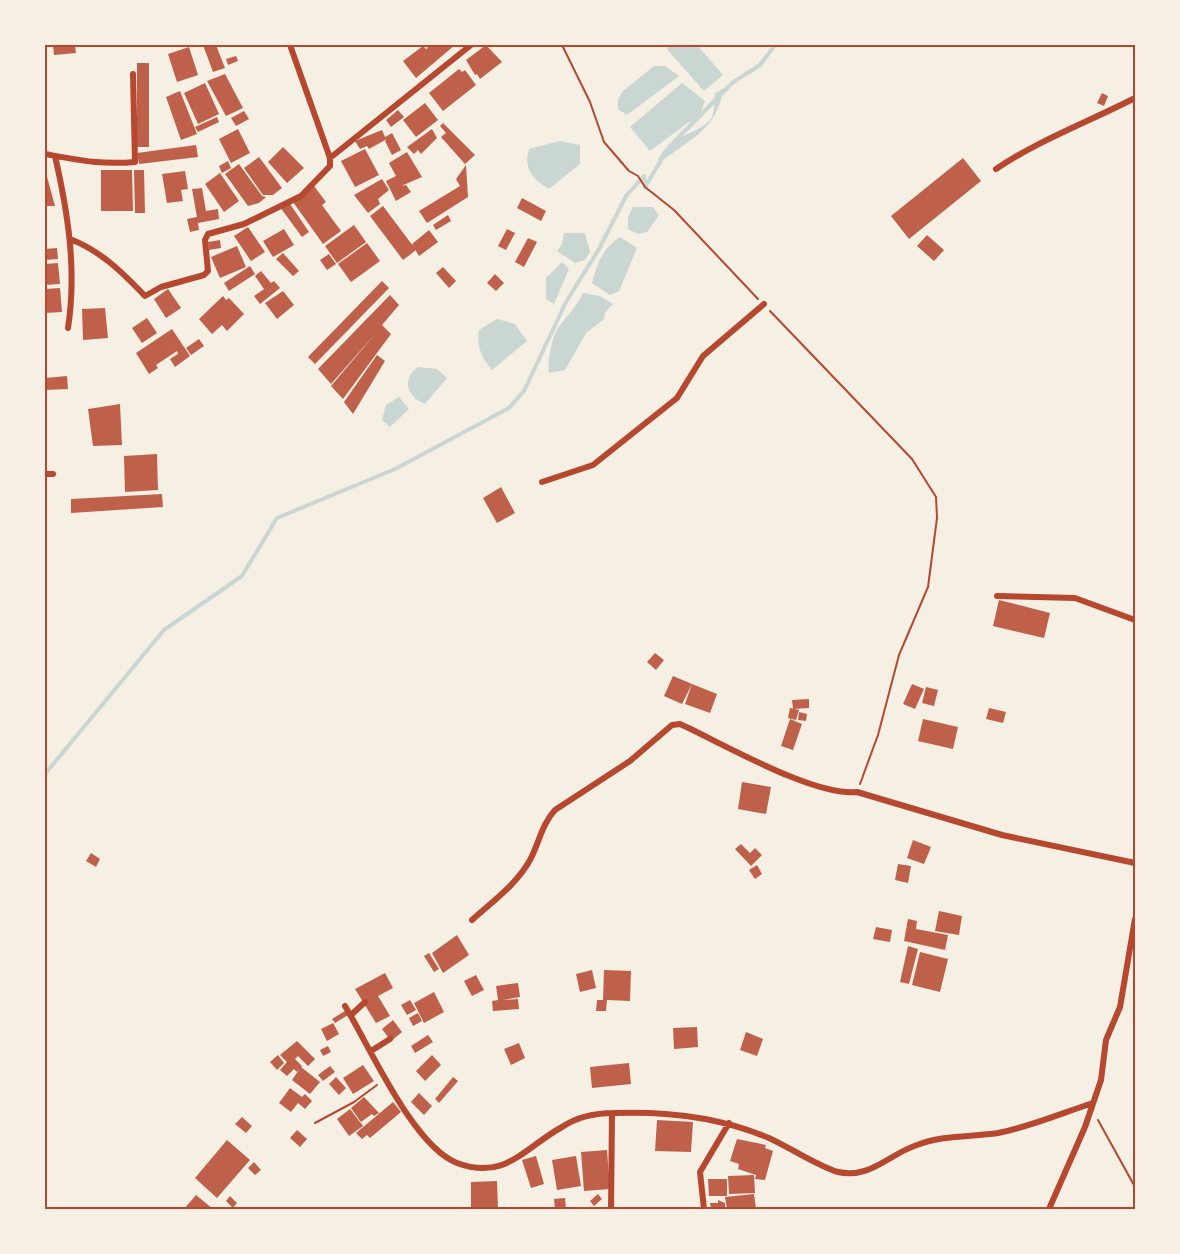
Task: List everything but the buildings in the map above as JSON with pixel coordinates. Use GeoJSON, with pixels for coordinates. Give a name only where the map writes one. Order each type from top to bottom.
{"type":"FeatureCollection","features":[{"type":"Feature","properties":{"kind":"street"},"geometry":{"type":"LineString","coordinates":[[70,239],[112,263],[145,296],[161,287],[204,275],[208,271],[205,240],[208,234],[244,224],[301,196],[330,166],[330,158],[290,45]]}},
{"type":"Feature","properties":{"kind":"street"},"geometry":{"type":"LineString","coordinates":[[330,158],[471,45]]}},
{"type":"Feature","properties":{"kind":"street"},"geometry":{"type":"LineString","coordinates":[[45,154],[107,165],[135,162],[133,74]]}},
{"type":"Feature","properties":{"kind":"street"},"geometry":{"type":"LineString","coordinates":[[996,169],[1026,149],[1078,127],[1135,98]]}},
{"type":"Feature","properties":{"kind":"street"},"geometry":{"type":"LineString","coordinates":[[55,156],[70,239],[69,328]]}},
{"type":"Feature","properties":{"kind":"street"},"geometry":{"type":"LineString","coordinates":[[542,482],[593,465],[677,398],[703,356],[764,304]]}},
{"type":"Feature","properties":{"kind":"street"},"geometry":{"type":"LineString","coordinates":[[45,474],[53,474]]}},
{"type":"Feature","properties":{"kind":"street"},"geometry":{"type":"LineString","coordinates":[[997,596],[1075,598],[1135,620]]}},
{"type":"Feature","properties":{"kind":"street"},"geometry":{"type":"LineString","coordinates":[[472,920],[520,876],[531,858],[548,819],[555,810],[630,761],[672,725],[680,724],[786,774],[846,794],[857,792],[1002,835],[1135,864]]}},
{"type":"Feature","properties":{"kind":"street"},"geometry":{"type":"LineString","coordinates":[[1049,1209],[1101,1080],[1106,1040],[1120,1007],[1135,919]]}},
{"type":"Feature","properties":{"kind":"street"},"geometry":{"type":"LineString","coordinates":[[351,1015],[365,1002]]}},
{"type":"Feature","properties":{"kind":"street"},"geometry":{"type":"LineString","coordinates":[[345,1006],[416,1127],[440,1153],[455,1162],[472,1167],[491,1169],[504,1166],[562,1126],[584,1116],[612,1113],[663,1113],[729,1123],[769,1138],[836,1171],[868,1172],[897,1153],[918,1144],[1007,1130],[1093,1102]]}},
{"type":"Feature","properties":{"kind":"street"},"geometry":{"type":"LineString","coordinates":[[372,1051],[390,1039]]}},
{"type":"Feature","properties":{"kind":"street"},"geometry":{"type":"LineString","coordinates":[[611,1209],[612,1113]]}},
{"type":"Feature","properties":{"kind":"street"},"geometry":{"type":"LineString","coordinates":[[704,1209],[700,1172],[729,1123]]}},
{"type":"Feature","properties":{"kind":"path"},"geometry":{"type":"LineString","coordinates":[[562,45],[590,102],[603,142],[629,171],[638,176],[645,187],[674,210],[912,459],[936,497],[936,530],[928,587],[899,655],[878,735],[857,792]]}},
{"type":"Feature","properties":{"kind":"path"},"geometry":{"type":"LineString","coordinates":[[315,1123],[354,1102],[386,1078]]}},
{"type":"Feature","properties":{"kind":"path"},"geometry":{"type":"LineString","coordinates":[[1093,1102],[1099,1126],[1135,1187]]}},
{"type":"Feature","properties":{"kind":"shaded area"},"geometry":{"type":"Polygon","coordinates":[[[669,45],[697,45],[723,75],[704,91],[666,48],[669,45]]]}},
{"type":"Feature","properties":{"kind":"shaded area"},"geometry":{"type":"Polygon","coordinates":[[[654,66],[665,66],[679,76],[627,115],[618,109],[618,99],[623,91],[654,66]]]}},
{"type":"Feature","properties":{"kind":"shaded area"},"geometry":{"type":"Polygon","coordinates":[[[682,83],[705,101],[697,122],[689,122],[650,151],[630,127],[682,83]]]}},
{"type":"Feature","properties":{"kind":"shaded area"},"geometry":{"type":"Polygon","coordinates":[[[724,88],[715,113],[709,123],[702,131],[663,160],[658,160],[670,144],[708,123],[713,114],[715,93],[724,88]]]}},
{"type":"Feature","properties":{"kind":"shaded area"},"geometry":{"type":"Polygon","coordinates":[[[560,141],[580,145],[580,164],[549,189],[531,173],[527,156],[529,149],[560,141]]]}},
{"type":"Feature","properties":{"kind":"shaded area"},"geometry":{"type":"Polygon","coordinates":[[[633,207],[653,207],[659,215],[647,232],[638,234],[628,229],[628,217],[633,207]]]}},
{"type":"Feature","properties":{"kind":"shaded area"},"geometry":{"type":"Polygon","coordinates":[[[564,233],[585,233],[590,252],[585,260],[575,263],[557,251],[562,244],[564,233]]]}},
{"type":"Feature","properties":{"kind":"shaded area"},"geometry":{"type":"Polygon","coordinates":[[[620,237],[637,248],[619,291],[610,295],[592,283],[601,257],[620,237]]]}},
{"type":"Feature","properties":{"kind":"shaded area"},"geometry":{"type":"Polygon","coordinates":[[[562,262],[569,269],[554,304],[546,299],[546,278],[562,262]]]}},
{"type":"Feature","properties":{"kind":"shaded area"},"geometry":{"type":"Polygon","coordinates":[[[583,293],[600,296],[613,304],[605,313],[604,319],[586,333],[565,370],[549,373],[549,357],[556,332],[583,293]]]}},
{"type":"Feature","properties":{"kind":"shaded area"},"geometry":{"type":"Polygon","coordinates":[[[497,319],[515,324],[527,341],[492,370],[481,352],[478,336],[479,330],[497,319]]]}},
{"type":"Feature","properties":{"kind":"shaded area"},"geometry":{"type":"Polygon","coordinates":[[[418,367],[437,369],[447,378],[425,404],[414,397],[408,388],[409,377],[418,367]]]}},
{"type":"Feature","properties":{"kind":"shaded area"},"geometry":{"type":"Polygon","coordinates":[[[399,397],[409,409],[390,427],[382,420],[386,405],[399,397]]]}},
{"type":"Feature","properties":{"kind":"waterway"},"geometry":{"type":"LineString","coordinates":[[670,146],[732,83],[760,65],[775,45]]}},
{"type":"Feature","properties":{"kind":"waterway"},"geometry":{"type":"LineString","coordinates":[[45,774],[164,630],[242,576],[277,518],[395,469],[509,408],[524,391],[566,302],[599,249],[626,196],[644,176],[645,187],[663,157]]}}]}
